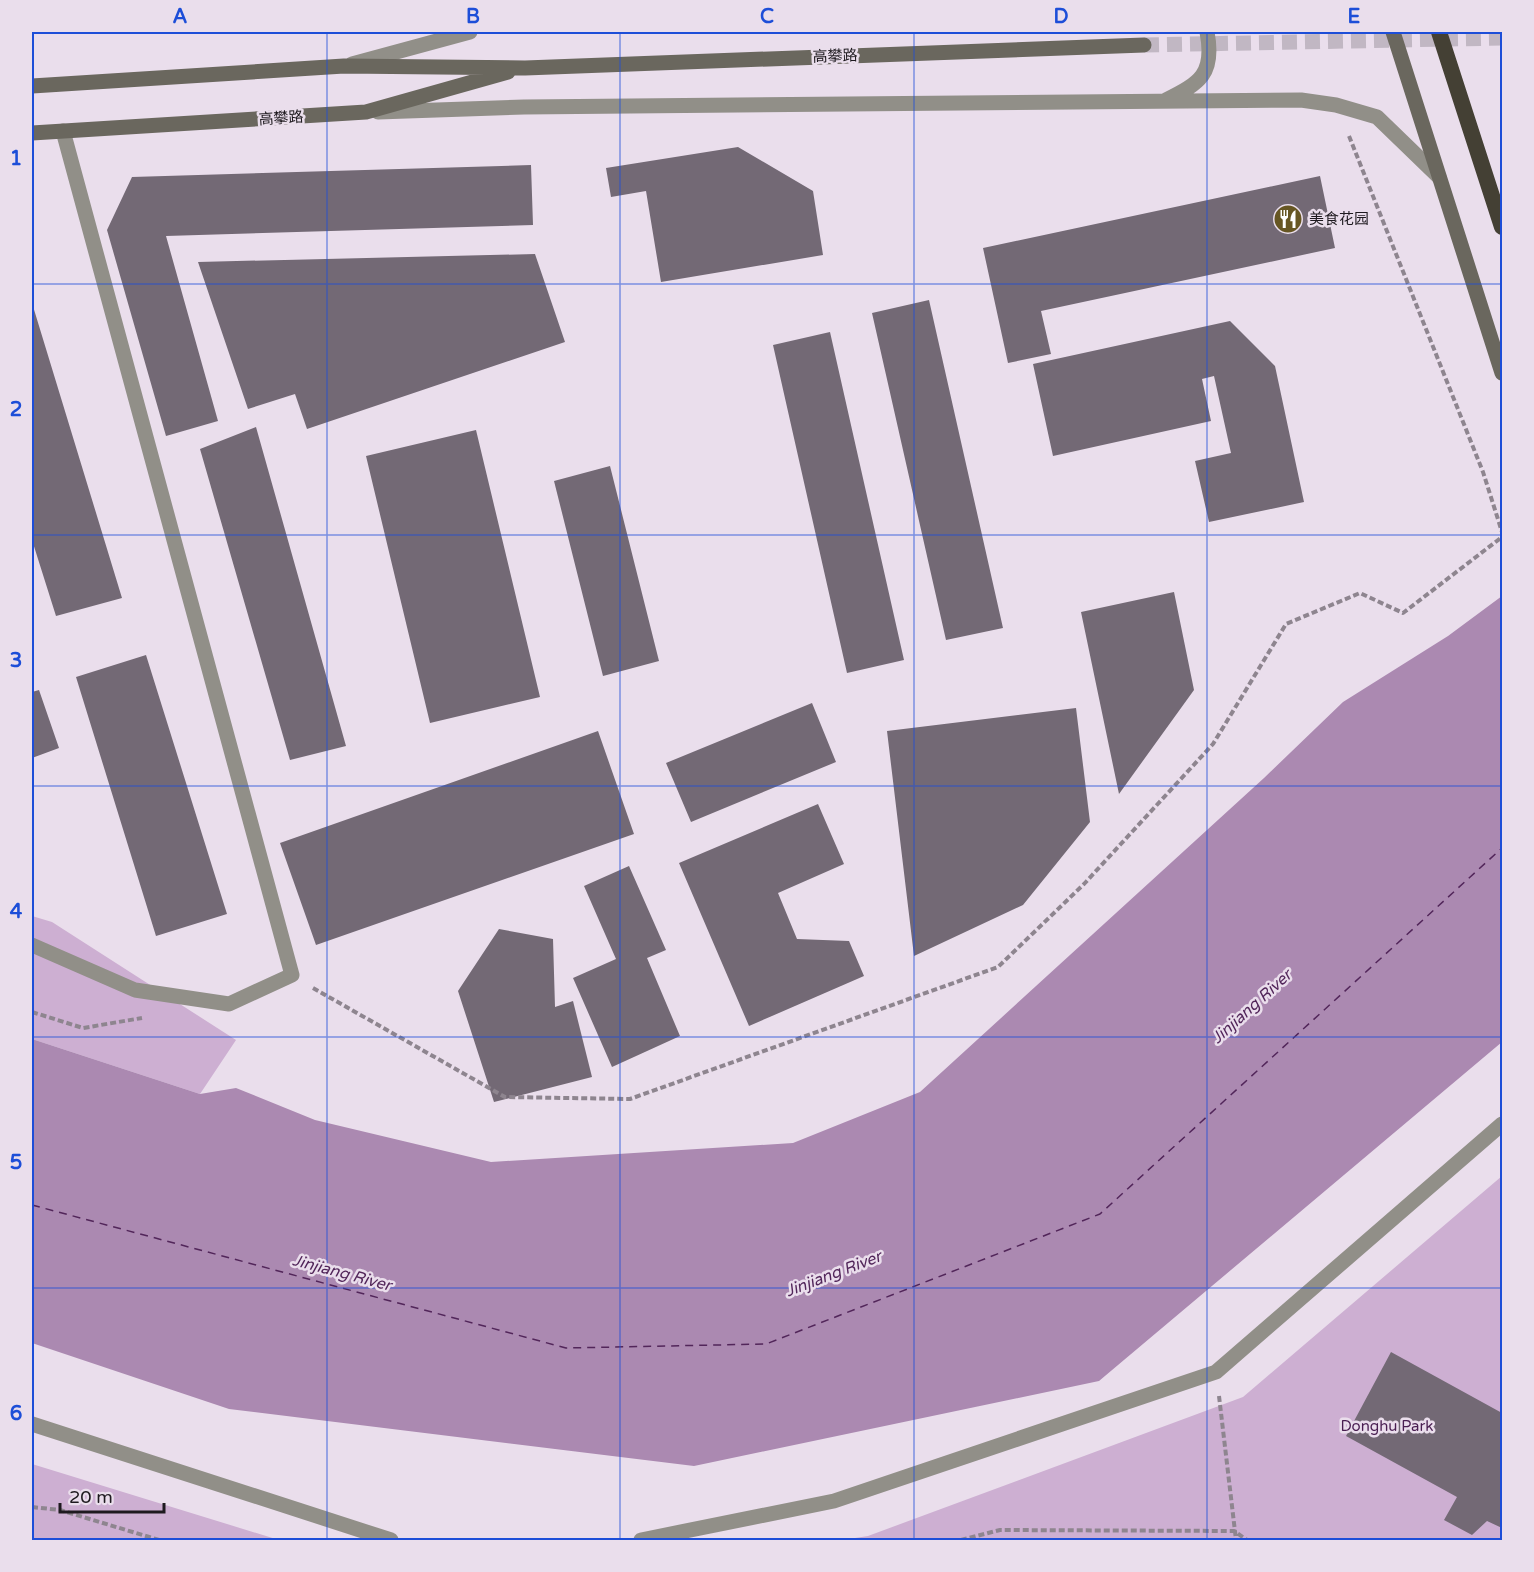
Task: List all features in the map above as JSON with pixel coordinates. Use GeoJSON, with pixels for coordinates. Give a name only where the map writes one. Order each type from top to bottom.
{"type":"FeatureCollection","features":[{"type":"Feature","properties":{"kind":"highway"},"geometry":{"type":"LineString","coordinates":[[1439,32],[1503,227]]}},
{"type":"Feature","properties":{"kind":"main road"},"geometry":{"type":"LineString","coordinates":[[1393,32],[1503,373]]}},
{"type":"Feature","properties":{"kind":"main road","name":"高攀路"},"geometry":{"type":"LineString","coordinates":[[32,86],[344,66],[525,68],[1144,45]]}},
{"type":"Feature","properties":{"kind":"main road","name":"高攀路"},"geometry":{"type":"LineString","coordinates":[[32,133],[366,112],[525,68]]}},
{"type":"Feature","properties":{"kind":"street"},"geometry":{"type":"LineString","coordinates":[[344,66],[470,32]]}},
{"type":"Feature","properties":{"kind":"street"},"geometry":{"type":"LineString","coordinates":[[1163,102],[1195,85],[1208,67],[1207,32]]}},
{"type":"Feature","properties":{"kind":"street"},"geometry":{"type":"LineString","coordinates":[[366,112],[524,107],[1301,100],[1336,105],[1377,117],[1439,177]]}},
{"type":"Feature","properties":{"kind":"street"},"geometry":{"type":"LineString","coordinates":[[32,945],[135,990],[229,1004],[292,975],[63,131]]}},
{"type":"Feature","properties":{"kind":"street"},"geometry":{"type":"LineString","coordinates":[[641,1540],[834,1501],[1216,1371],[1503,1124]]}},
{"type":"Feature","properties":{"kind":"street"},"geometry":{"type":"LineString","coordinates":[[32,1424],[391,1540]]}},
{"type":"Feature","properties":{"kind":"path"},"geometry":{"type":"LineString","coordinates":[[1336,105],[1483,472],[1503,532]]}},
{"type":"Feature","properties":{"kind":"path"},"geometry":{"type":"LineString","coordinates":[[292,975],[505,1097],[630,1099],[965,979],[998,966],[1084,884],[1214,744],[1286,624],[1360,592],[1403,613],[1503,537]]}},
{"type":"Feature","properties":{"kind":"path"},"geometry":{"type":"LineString","coordinates":[[1216,1371],[1236,1540]]}},
{"type":"Feature","properties":{"kind":"path"},"geometry":{"type":"LineString","coordinates":[[32,1507],[60,1510],[159,1540]]}},
{"type":"Feature","properties":{"kind":"path"},"geometry":{"type":"LineString","coordinates":[[961,1540],[1000,1530],[1234,1531],[1247,1540]]}},
{"type":"Feature","properties":{"kind":"green space"},"geometry":{"type":"Polygon","coordinates":[[[32,916],[52,922],[236,1040],[200,1094],[32,1039],[32,916]]]}},
{"type":"Feature","properties":{"kind":"green space","name":"Donghu Park"},"geometry":{"type":"Polygon","coordinates":[[[1502,1176],[1502,1540],[842,1540],[868,1536],[1243,1397],[1502,1176]]]}},
{"type":"Feature","properties":{"kind":"green space"},"geometry":{"type":"Polygon","coordinates":[[[32,1464],[279,1540],[32,1540],[32,1464]]]}},
{"type":"Feature","properties":{"kind":"water","name":"Jinjiang River"},"geometry":{"type":"Polygon","coordinates":[[[1502,596],[1502,1042],[1099,1381],[694,1466],[229,1409],[32,1343],[32,1039],[200,1094],[236,1088],[315,1120],[491,1162],[793,1143],[920,1092],[1264,778],[1343,702],[1448,636],[1502,596]]]}},
{"type":"Feature","properties":{"kind":"building"},"geometry":{"type":"Polygon","coordinates":[[[738,147],[813,191],[823,255],[661,282],[646,191],[611,197],[606,168],[738,147]]]}},
{"type":"Feature","properties":{"kind":"building"},"geometry":{"type":"Polygon","coordinates":[[[531,165],[533,225],[166,236],[218,421],[166,436],[107,230],[132,177],[531,165]]]}},
{"type":"Feature","properties":{"kind":"building"},"geometry":{"type":"Polygon","coordinates":[[[1320,176],[1335,248],[1041,311],[1051,354],[1008,363],[983,248],[1320,176]]]}},
{"type":"Feature","properties":{"kind":"building"},"geometry":{"type":"Polygon","coordinates":[[[535,254],[565,342],[307,429],[295,394],[248,409],[198,262],[535,254]]]}},
{"type":"Feature","properties":{"kind":"building"},"geometry":{"type":"Polygon","coordinates":[[[929,300],[1003,628],[946,640],[872,313],[929,300]]]}},
{"type":"Feature","properties":{"kind":"building"},"geometry":{"type":"Polygon","coordinates":[[[32,303],[122,598],[56,616],[32,540],[32,303]]]}},
{"type":"Feature","properties":{"kind":"building"},"geometry":{"type":"Polygon","coordinates":[[[1230,321],[1275,366],[1304,502],[1209,522],[1195,461],[1231,453],[1214,376],[1202,379],[1211,421],[1053,456],[1033,364],[1230,321]]]}},
{"type":"Feature","properties":{"kind":"building"},"geometry":{"type":"Polygon","coordinates":[[[830,332],[904,660],[847,673],[773,345],[830,332]]]}},
{"type":"Feature","properties":{"kind":"building"},"geometry":{"type":"Polygon","coordinates":[[[256,427],[346,746],[290,760],[200,449],[256,427]]]}},
{"type":"Feature","properties":{"kind":"building"},"geometry":{"type":"Polygon","coordinates":[[[476,430],[540,697],[430,723],[366,456],[476,430]]]}},
{"type":"Feature","properties":{"kind":"building"},"geometry":{"type":"Polygon","coordinates":[[[610,466],[659,661],[603,676],[554,481],[610,466]]]}},
{"type":"Feature","properties":{"kind":"building"},"geometry":{"type":"Polygon","coordinates":[[[1174,592],[1194,690],[1119,794],[1081,612],[1174,592]]]}},
{"type":"Feature","properties":{"kind":"building"},"geometry":{"type":"Polygon","coordinates":[[[146,655],[227,914],[156,936],[76,677],[146,655]]]}},
{"type":"Feature","properties":{"kind":"building"},"geometry":{"type":"Polygon","coordinates":[[[39,690],[59,748],[32,758],[32,692],[39,690]]]}},
{"type":"Feature","properties":{"kind":"building"},"geometry":{"type":"Polygon","coordinates":[[[812,703],[836,762],[691,822],[666,763],[812,703]]]}},
{"type":"Feature","properties":{"kind":"building"},"geometry":{"type":"Polygon","coordinates":[[[1076,708],[1090,822],[1023,905],[914,956],[887,731],[1076,708]]]}},
{"type":"Feature","properties":{"kind":"building"},"geometry":{"type":"Polygon","coordinates":[[[598,731],[634,834],[316,945],[280,843],[598,731]]]}},
{"type":"Feature","properties":{"kind":"building"},"geometry":{"type":"Polygon","coordinates":[[[818,804],[844,864],[778,893],[797,939],[849,941],[864,976],[749,1026],[679,863],[818,804]]]}},
{"type":"Feature","properties":{"kind":"building"},"geometry":{"type":"Polygon","coordinates":[[[629,866],[666,950],[647,958],[680,1036],[612,1067],[573,978],[616,959],[584,886],[629,866]]]}},
{"type":"Feature","properties":{"kind":"building"},"geometry":{"type":"Polygon","coordinates":[[[499,929],[553,939],[555,1007],[573,1001],[592,1077],[494,1102],[458,991],[499,929]]]}},
{"type":"Feature","properties":{"kind":"building"},"geometry":{"type":"Polygon","coordinates":[[[1391,1352],[1502,1413],[1502,1528],[1487,1521],[1472,1535],[1444,1520],[1457,1497],[1346,1436],[1391,1352]]]}},
{"type":"Feature","properties":{"kind":"ferry route"},"geometry":{"type":"LineString","coordinates":[[32,1205],[566,1348],[766,1344],[1100,1214],[1502,848]]}},
{"type":"Feature","properties":{"kind":"tunnel"},"geometry":{"type":"LineString","coordinates":[[1144,45],[1502,38]]}},
{"type":"Feature","properties":{"kind":"place","name":"美食花园"},"geometry":{"type":"Point","coordinates":[1288,219]}}]}
